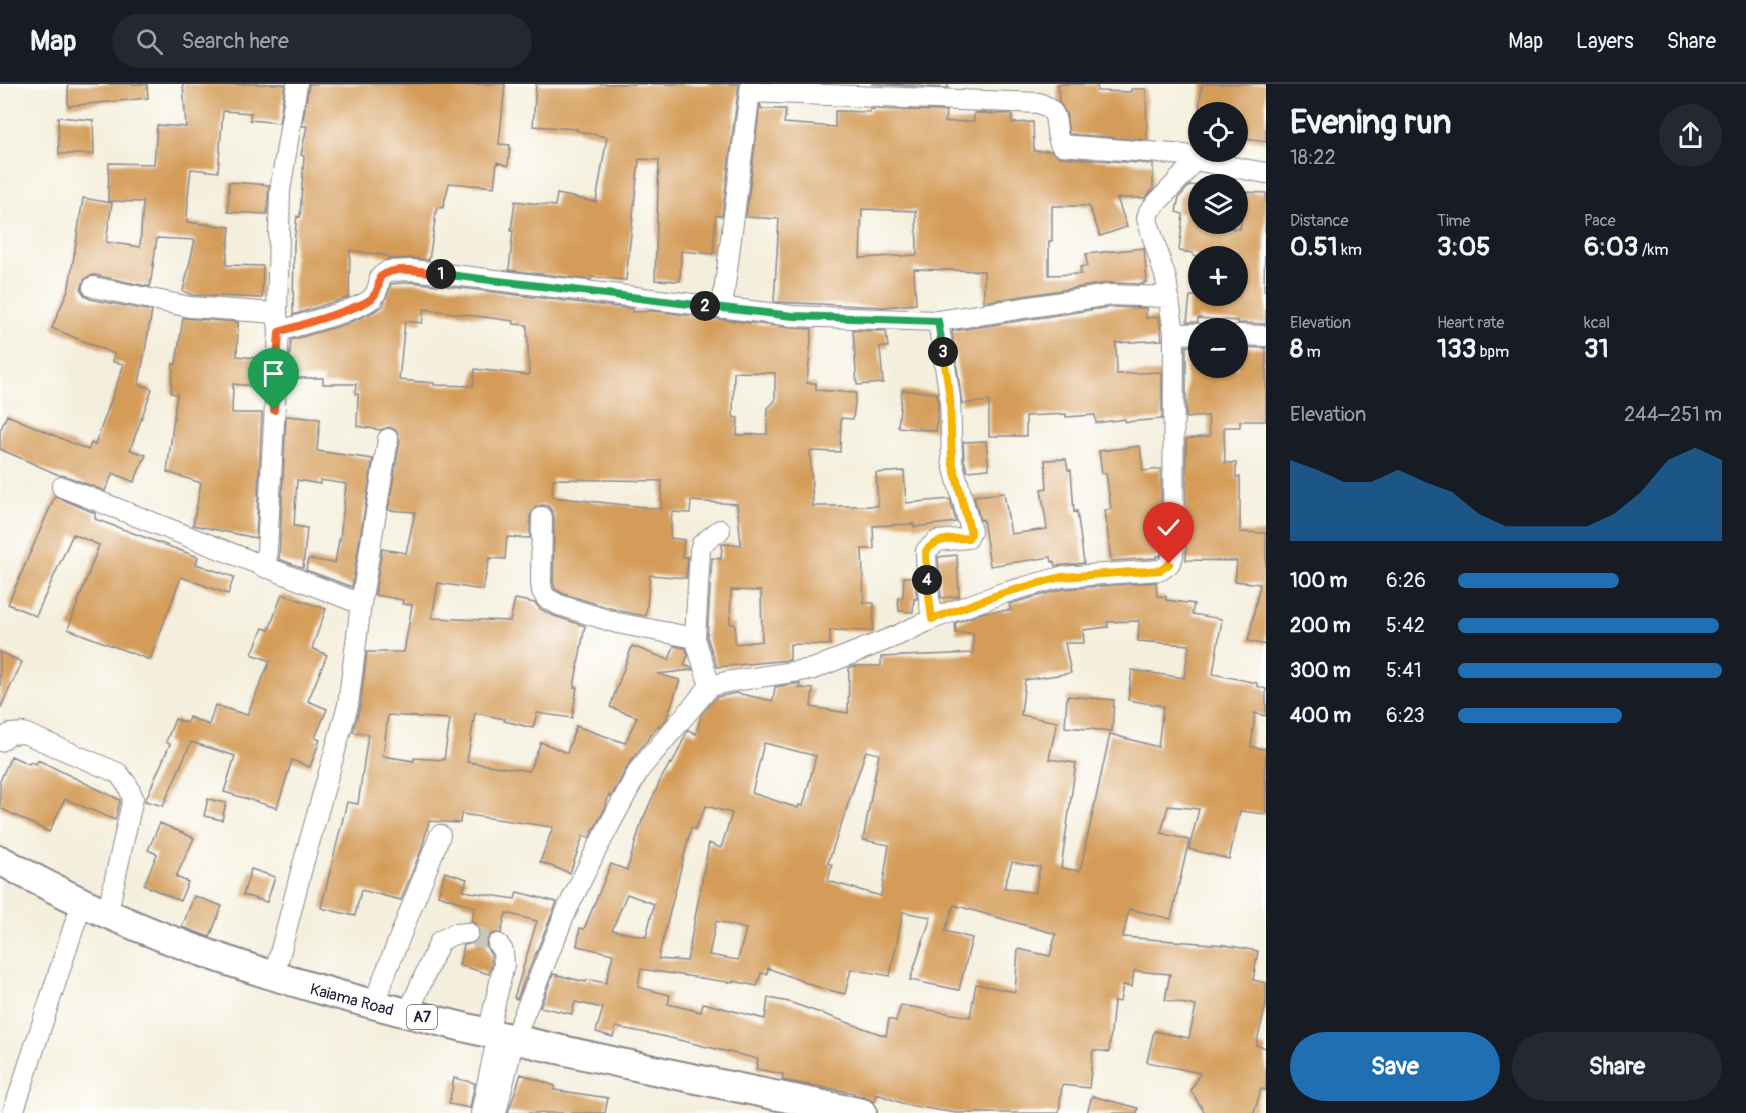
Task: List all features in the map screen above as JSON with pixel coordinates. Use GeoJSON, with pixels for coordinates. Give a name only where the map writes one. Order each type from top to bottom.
{"type":"FeatureCollection","features":[{"type":"Feature","properties":{"kind":"highway","name":"Kaiama Road"},"geometry":{"type":"LineString","coordinates":[[0,860],[67,897],[107,915],[196,951],[274,977],[408,1013],[501,1042],[789,1113]]}},
{"type":"Feature","properties":{"kind":"highway","name":"Kaiama Road"},"geometry":{"type":"LineString","coordinates":[[0,878],[77,917],[166,954],[286,996],[501,1042],[862,1113]]}},
{"type":"Feature","properties":{"kind":"street"},"geometry":{"type":"LineString","coordinates":[[266,568],[278,322],[280,191],[297,84]]}},
{"type":"Feature","properties":{"kind":"street"},"geometry":{"type":"LineString","coordinates":[[722,308],[750,88],[1039,103],[1049,107],[1057,119],[1061,145],[1188,157]]}},
{"type":"Feature","properties":{"kind":"street"},"geometry":{"type":"LineString","coordinates":[[481,1113],[501,1042],[639,770],[710,686],[813,669],[932,619],[1000,594],[1061,577],[1161,570],[1169,564],[1173,556],[1174,333],[1166,279],[1147,219],[1149,212],[1193,162]]}},
{"type":"Feature","properties":{"kind":"street"},"geometry":{"type":"LineString","coordinates":[[1206,162],[1266,172]]}},
{"type":"Feature","properties":{"kind":"street"},"geometry":{"type":"LineString","coordinates":[[93,286],[190,307],[278,322],[354,307],[371,300],[378,289],[380,277],[388,271],[412,270],[793,316],[938,321],[1109,295],[1169,297]]}},
{"type":"Feature","properties":{"kind":"street"},"geometry":{"type":"LineString","coordinates":[[932,619],[927,583],[926,551],[937,541],[968,538],[971,531],[952,461],[950,398],[938,321]]}},
{"type":"Feature","properties":{"kind":"street"},"geometry":{"type":"LineString","coordinates":[[1174,333],[1188,334]]}},
{"type":"Feature","properties":{"kind":"street"},"geometry":{"type":"LineString","coordinates":[[1248,335],[1266,336]]}},
{"type":"Feature","properties":{"kind":"street"},"geometry":{"type":"LineString","coordinates":[[274,977],[348,705],[361,604],[388,439]]}},
{"type":"Feature","properties":{"kind":"street"},"geometry":{"type":"LineString","coordinates":[[62,487],[361,604]]}},
{"type":"Feature","properties":{"kind":"street"},"geometry":{"type":"LineString","coordinates":[[542,517],[541,582],[546,598],[559,605],[617,623],[695,638]]}},
{"type":"Feature","properties":{"kind":"street"},"geometry":{"type":"LineString","coordinates":[[710,686],[695,638],[700,550],[702,544],[720,530]]}},
{"type":"Feature","properties":{"kind":"street"},"geometry":{"type":"LineString","coordinates":[[0,741],[10,734],[24,733],[118,773],[128,786],[133,798],[107,915]]}},
{"type":"Feature","properties":{"kind":"street"},"geometry":{"type":"LineString","coordinates":[[373,1005],[440,835]]}},
{"type":"Feature","properties":{"kind":"street"},"geometry":{"type":"LineString","coordinates":[[13,1113],[77,917]]}},
{"type":"Feature","properties":{"kind":"street"},"geometry":{"type":"LineString","coordinates":[[408,1013],[440,940],[454,934],[468,933]]}},
{"type":"Feature","properties":{"kind":"street"},"geometry":{"type":"LineString","coordinates":[[496,1113],[504,965],[503,951],[498,944]]}},
{"type":"Feature","properties":{"kind":"building"},"geometry":{"type":"Polygon","coordinates":[[[68,84],[147,84],[148,98],[68,106],[68,84]]]}},
{"type":"Feature","properties":{"kind":"building"},"geometry":{"type":"Polygon","coordinates":[[[183,84],[285,84],[279,123],[250,120],[251,113],[223,111],[218,172],[191,169],[188,196],[187,222],[230,227],[226,265],[263,266],[262,298],[192,295],[183,291],[195,240],[157,238],[150,287],[95,275],[84,280],[81,290],[90,299],[152,311],[139,384],[152,389],[130,450],[146,455],[134,482],[113,473],[105,491],[59,475],[0,449],[0,431],[7,415],[88,450],[91,443],[95,445],[124,364],[113,362],[114,354],[52,328],[69,287],[83,198],[112,203],[106,242],[140,247],[143,202],[108,201],[109,163],[154,164],[157,125],[186,127],[183,84]]]}},
{"type":"Feature","properties":{"kind":"building"},"geometry":{"type":"Polygon","coordinates":[[[309,84],[505,84],[499,144],[510,145],[508,166],[497,162],[494,187],[449,183],[443,208],[437,207],[429,260],[388,259],[388,256],[350,250],[349,297],[293,315],[294,243],[297,216],[300,217],[304,156],[301,155],[307,126],[302,126],[309,84]]]}},
{"type":"Feature","properties":{"kind":"building"},"geometry":{"type":"Polygon","coordinates":[[[536,84],[739,84],[722,216],[716,215],[713,254],[681,251],[680,281],[655,280],[659,160],[639,159],[626,280],[591,277],[591,280],[509,270],[515,201],[555,206],[557,194],[596,202],[607,137],[577,131],[577,129],[533,126],[536,84]]]}},
{"type":"Feature","properties":{"kind":"building"},"geometry":{"type":"Polygon","coordinates":[[[871,84],[948,84],[948,88],[871,84]]]}},
{"type":"Feature","properties":{"kind":"building"},"geometry":{"type":"Polygon","coordinates":[[[1058,84],[1097,84],[1097,91],[1131,92],[1131,89],[1146,89],[1147,140],[1069,134],[1066,113],[1059,102],[1058,84]]]}},
{"type":"Feature","properties":{"kind":"building"},"geometry":{"type":"Polygon","coordinates":[[[1202,84],[1266,84],[1266,142],[1248,139],[1248,102],[1200,102],[1202,84]]]}},
{"type":"Feature","properties":{"kind":"building"},"geometry":{"type":"Polygon","coordinates":[[[760,104],[762,109],[786,109],[784,123],[835,127],[835,111],[870,112],[870,109],[946,111],[945,122],[974,121],[974,113],[1012,114],[1012,123],[1033,122],[1034,151],[1051,151],[1060,157],[1153,164],[1153,189],[1145,198],[1117,198],[1127,227],[1100,236],[1089,206],[1052,206],[1052,241],[1049,241],[1049,275],[1081,274],[1080,267],[1087,266],[1086,254],[1144,248],[1147,282],[1144,284],[1107,283],[984,302],[984,271],[914,269],[916,304],[884,307],[774,302],[779,219],[746,217],[760,104]],[[862,209],[860,258],[917,255],[916,211],[862,209]]]}},
{"type":"Feature","properties":{"kind":"building"},"geometry":{"type":"Polygon","coordinates":[[[58,117],[93,120],[94,154],[59,154],[58,117]]]}},
{"type":"Feature","properties":{"kind":"building"},"geometry":{"type":"Polygon","coordinates":[[[229,182],[269,185],[267,214],[228,212],[229,182]]]}},
{"type":"Feature","properties":{"kind":"building"},"geometry":{"type":"Polygon","coordinates":[[[1188,187],[1188,234],[1248,234],[1248,192],[1266,193],[1264,291],[1266,291],[1266,324],[1248,323],[1248,318],[1188,318],[1187,322],[1189,306],[1248,306],[1248,246],[1188,246],[1188,252],[1179,251],[1183,214],[1176,212],[1179,197],[1188,187]]]}},
{"type":"Feature","properties":{"kind":"building"},"geometry":{"type":"Polygon","coordinates":[[[412,282],[633,309],[632,312],[655,311],[812,329],[807,383],[816,383],[816,390],[856,393],[853,419],[841,418],[840,452],[810,451],[813,506],[878,506],[876,473],[904,471],[906,503],[950,499],[956,522],[914,527],[914,524],[873,526],[874,549],[862,549],[864,603],[874,603],[873,631],[830,630],[830,645],[790,644],[790,660],[717,667],[707,637],[712,558],[721,559],[722,544],[741,545],[737,504],[691,501],[690,513],[672,512],[670,538],[684,540],[682,557],[688,557],[686,578],[650,575],[646,616],[620,611],[564,594],[555,589],[553,582],[554,517],[548,506],[536,507],[530,516],[530,538],[507,537],[505,559],[489,558],[483,590],[438,583],[432,618],[510,621],[515,599],[535,603],[540,609],[554,616],[585,626],[574,687],[577,687],[572,718],[537,713],[533,728],[475,713],[467,762],[529,771],[541,742],[567,753],[576,726],[625,743],[637,717],[610,707],[632,646],[669,660],[674,646],[686,648],[688,655],[684,665],[692,670],[657,674],[680,680],[667,718],[630,762],[611,797],[609,795],[605,808],[589,838],[583,836],[570,873],[540,862],[553,827],[461,814],[460,823],[429,821],[422,848],[401,900],[361,890],[355,916],[321,908],[347,802],[358,804],[368,734],[353,732],[360,707],[367,652],[404,652],[412,605],[402,604],[403,600],[375,595],[382,549],[406,553],[415,512],[388,510],[400,441],[396,430],[389,427],[380,430],[357,426],[356,384],[323,384],[323,378],[288,378],[291,340],[346,324],[371,313],[383,306],[391,284],[412,282]],[[424,309],[422,323],[405,321],[399,380],[434,383],[434,385],[473,386],[475,369],[529,375],[527,325],[513,324],[514,321],[424,309]],[[734,372],[733,417],[738,418],[737,435],[767,434],[768,408],[775,401],[775,373],[734,372]],[[553,479],[552,497],[661,509],[662,481],[553,479]],[[731,590],[730,624],[735,624],[735,644],[762,641],[761,591],[731,590]],[[388,715],[383,756],[414,761],[414,758],[444,760],[450,719],[388,715]]]}},
{"type":"Feature","properties":{"kind":"building"},"geometry":{"type":"Polygon","coordinates":[[[1110,307],[1146,308],[1146,318],[1159,317],[1162,340],[1116,343],[1117,374],[1162,372],[1162,419],[1125,422],[1125,419],[1096,423],[1095,415],[1026,416],[1026,436],[989,436],[989,401],[962,404],[952,331],[1110,307]]]}},
{"type":"Feature","properties":{"kind":"building"},"geometry":{"type":"Polygon","coordinates":[[[183,318],[238,322],[237,356],[265,359],[263,387],[233,384],[232,413],[262,413],[256,538],[193,525],[201,483],[167,472],[177,394],[171,393],[173,364],[176,364],[183,318]]]}},
{"type":"Feature","properties":{"kind":"building"},"geometry":{"type":"Polygon","coordinates":[[[853,330],[886,331],[888,347],[880,347],[883,383],[857,385],[853,330]]]}},
{"type":"Feature","properties":{"kind":"building"},"geometry":{"type":"Polygon","coordinates":[[[1186,346],[1188,346],[1188,378],[1248,378],[1248,347],[1266,348],[1266,421],[1240,421],[1240,427],[1224,427],[1225,463],[1236,463],[1236,477],[1240,477],[1240,532],[1266,533],[1266,645],[1248,641],[1260,584],[1235,581],[1237,561],[1186,560],[1186,439],[1210,436],[1208,416],[1186,418],[1186,346]]]}},
{"type":"Feature","properties":{"kind":"building"},"geometry":{"type":"Polygon","coordinates":[[[902,390],[937,393],[936,431],[898,427],[902,390]]]}},
{"type":"Feature","properties":{"kind":"building"},"geometry":{"type":"Polygon","coordinates":[[[286,416],[320,419],[317,451],[373,459],[352,587],[306,570],[308,559],[335,563],[346,484],[320,480],[320,484],[297,480],[294,526],[307,528],[303,568],[279,559],[286,416]]]}},
{"type":"Feature","properties":{"kind":"building"},"geometry":{"type":"Polygon","coordinates":[[[986,441],[989,469],[967,471],[963,442],[986,441]]]}},
{"type":"Feature","properties":{"kind":"building"},"geometry":{"type":"Polygon","coordinates":[[[1140,446],[1143,471],[1161,469],[1161,553],[1156,558],[1111,561],[1105,510],[1111,509],[1106,473],[1102,473],[1099,451],[1140,446]]]}},
{"type":"Feature","properties":{"kind":"building"},"geometry":{"type":"Polygon","coordinates":[[[1066,459],[1068,470],[1071,470],[1074,512],[1077,511],[1084,563],[1055,566],[1051,557],[990,566],[983,519],[980,520],[974,496],[1004,493],[1011,534],[1047,529],[1041,489],[1047,488],[1045,460],[1066,459]]]}},
{"type":"Feature","properties":{"kind":"building"},"geometry":{"type":"Polygon","coordinates":[[[55,496],[95,513],[95,519],[198,557],[196,564],[234,577],[228,594],[181,577],[150,660],[68,629],[99,545],[73,534],[36,616],[8,604],[55,496]]]}},
{"type":"Feature","properties":{"kind":"building"},"geometry":{"type":"Polygon","coordinates":[[[957,555],[959,596],[941,598],[938,557],[957,555]]]}},
{"type":"Feature","properties":{"kind":"building"},"geometry":{"type":"Polygon","coordinates":[[[904,577],[915,577],[917,599],[914,599],[913,612],[899,611],[898,598],[903,597],[904,577]]]}},
{"type":"Feature","properties":{"kind":"building"},"geometry":{"type":"Polygon","coordinates":[[[1156,582],[1157,596],[1166,597],[1166,600],[1194,604],[1192,614],[1222,619],[1213,674],[1257,683],[1257,686],[1266,689],[1266,716],[1255,713],[1251,747],[1266,749],[1264,779],[1266,779],[1266,814],[1240,811],[1229,859],[1189,849],[1199,809],[1168,806],[1161,833],[1189,840],[1171,919],[1129,909],[1123,937],[1225,945],[1258,951],[1253,980],[1266,983],[1266,1005],[1256,1045],[1266,1048],[1266,1090],[1261,1089],[1254,1113],[1205,1113],[1191,1091],[1200,1073],[1147,1062],[1154,1031],[1189,1038],[1196,1006],[1165,1000],[1170,974],[1134,971],[1132,987],[1123,985],[1120,1002],[1114,1001],[1109,1052],[1093,1050],[1089,1088],[1062,1085],[1059,1113],[956,1113],[907,1105],[877,1094],[875,1102],[854,1093],[782,1080],[783,1074],[756,1069],[758,1059],[616,1027],[613,1037],[596,1032],[603,1008],[575,1002],[572,1014],[540,1007],[553,974],[586,982],[587,979],[606,983],[613,954],[577,946],[580,928],[584,929],[611,864],[627,870],[642,821],[660,781],[670,763],[672,764],[688,730],[696,734],[701,715],[717,697],[736,693],[773,701],[775,687],[800,683],[799,688],[813,689],[811,707],[848,713],[849,668],[881,666],[881,657],[973,653],[973,633],[956,633],[955,623],[985,612],[1011,610],[1009,604],[1063,589],[1156,582]],[[1139,621],[1107,622],[1108,627],[1083,630],[1084,643],[1065,643],[1071,673],[1025,680],[1021,715],[1057,722],[1049,759],[1076,763],[1061,868],[1080,871],[1110,734],[1158,747],[1163,706],[1128,700],[1132,670],[1184,678],[1189,645],[1138,641],[1139,621]],[[764,743],[752,793],[798,808],[799,805],[803,806],[816,756],[764,743]],[[866,751],[828,863],[832,865],[828,881],[881,896],[889,845],[863,840],[879,754],[866,751]],[[706,806],[695,829],[691,828],[658,959],[687,961],[709,843],[721,848],[732,813],[706,806]],[[1012,862],[1004,888],[1035,893],[1040,867],[1012,862]],[[627,894],[612,930],[646,937],[654,904],[627,894]],[[954,905],[945,931],[972,938],[959,990],[910,980],[931,917],[903,912],[890,976],[851,969],[845,994],[820,988],[768,968],[767,974],[761,973],[757,986],[641,969],[638,987],[670,995],[668,1004],[701,1012],[703,1003],[765,1019],[768,998],[789,1002],[886,1036],[889,1019],[896,1021],[901,1005],[970,1017],[976,984],[1015,992],[1018,949],[1050,956],[1056,934],[954,905]],[[716,921],[709,955],[738,960],[746,929],[716,921]]]}},
{"type":"Feature","properties":{"kind":"building"},"geometry":{"type":"Polygon","coordinates":[[[282,594],[326,609],[312,648],[327,655],[308,701],[327,709],[315,738],[320,740],[310,767],[292,760],[277,808],[224,792],[235,756],[191,742],[163,806],[145,801],[170,744],[166,742],[175,719],[187,723],[189,717],[209,725],[215,705],[247,715],[270,661],[252,654],[263,628],[269,630],[282,594]]]}},
{"type":"Feature","properties":{"kind":"building"},"geometry":{"type":"Polygon","coordinates":[[[0,652],[22,662],[0,709],[0,652]]]}},
{"type":"Feature","properties":{"kind":"building"},"geometry":{"type":"Polygon","coordinates":[[[1067,696],[1114,700],[1112,731],[1065,727],[1067,696]]]}},
{"type":"Feature","properties":{"kind":"building"},"geometry":{"type":"Polygon","coordinates":[[[11,756],[29,764],[30,762],[36,764],[38,760],[120,800],[115,820],[65,799],[49,832],[0,808],[0,781],[11,756]]]}},
{"type":"Feature","properties":{"kind":"building"},"geometry":{"type":"Polygon","coordinates":[[[208,799],[226,803],[222,820],[204,816],[208,799]]]}},
{"type":"Feature","properties":{"kind":"building"},"geometry":{"type":"Polygon","coordinates":[[[160,823],[194,838],[176,877],[188,882],[180,901],[144,885],[157,854],[148,850],[160,823]]]}},
{"type":"Feature","properties":{"kind":"building"},"geometry":{"type":"Polygon","coordinates":[[[251,869],[275,877],[267,902],[243,895],[251,869]]]}},
{"type":"Feature","properties":{"kind":"building"},"geometry":{"type":"Polygon","coordinates":[[[445,872],[467,879],[463,891],[515,899],[517,892],[557,902],[517,999],[514,998],[537,921],[506,913],[501,933],[492,934],[487,940],[486,946],[491,955],[492,964],[489,974],[459,965],[464,945],[475,943],[480,932],[478,926],[471,922],[475,907],[438,895],[445,872]]]}},
{"type":"Feature","properties":{"kind":"building"},"geometry":{"type":"Polygon","coordinates":[[[194,896],[222,906],[210,937],[182,927],[194,896]]]}},
{"type":"Feature","properties":{"kind":"building"},"geometry":{"type":"Polygon","coordinates":[[[521,1074],[555,1086],[554,1090],[608,1098],[605,1113],[508,1113],[521,1074]]]}},
{"type":"Feature","properties":{"kind":"building"},"geometry":{"type":"Polygon","coordinates":[[[454,1078],[475,1083],[470,1108],[449,1104],[454,1078]]]}},
{"type":"Feature","properties":{"kind":"building"},"geometry":{"type":"Polygon","coordinates":[[[1092,1096],[1138,1108],[1137,1113],[1087,1113],[1092,1096]]]}},
{"type":"Feature","properties":{"kind":"tunnel"},"geometry":{"type":"LineString","coordinates":[[468,933],[498,944]]}},
{"type":"Feature","properties":{"kind":"route"},"geometry":{"type":"LineString","coordinates":[[274,410],[279,332],[371,300],[378,289],[380,277],[388,271],[412,270],[793,316],[938,321],[950,398],[952,461],[971,534],[968,538],[937,541],[926,551],[927,583],[932,619],[1000,594],[1061,577],[1161,570],[1169,564]]}}]}
